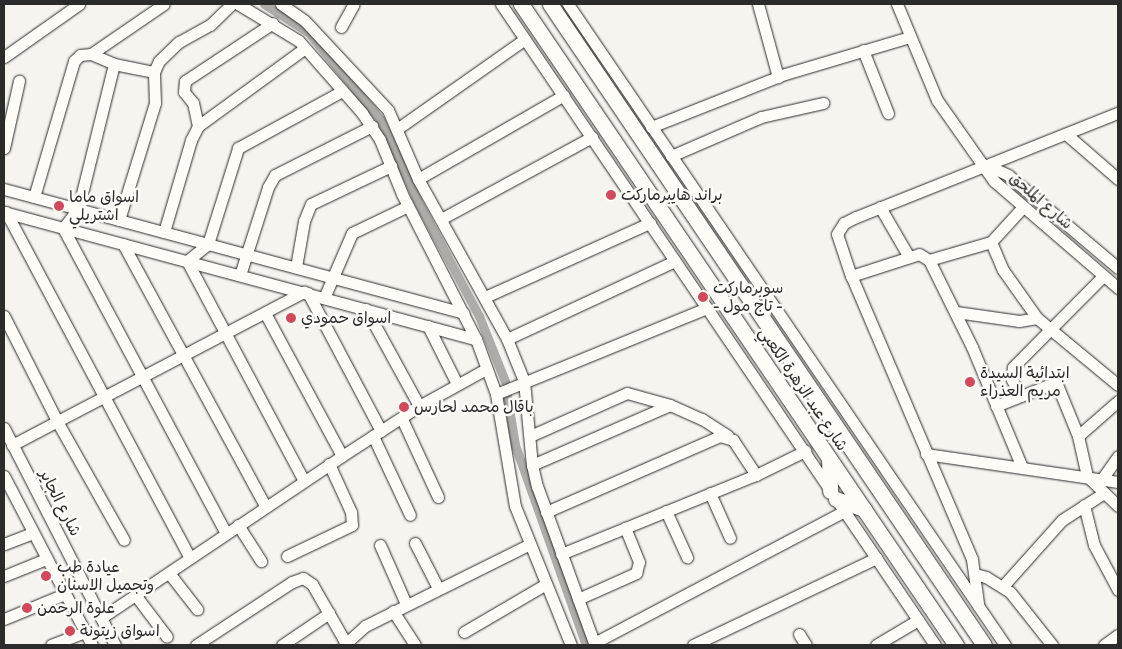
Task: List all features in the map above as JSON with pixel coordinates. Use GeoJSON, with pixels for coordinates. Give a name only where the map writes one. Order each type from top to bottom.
{"type":"FeatureCollection","features":[{"type":"Feature","properties":{"kind":"main road","name":"شارع عبد الزهرة الكعبي"},"geometry":{"type":"LineString","coordinates":[[521,4],[956,645]]}},
{"type":"Feature","properties":{"kind":"main road","name":"شارع عبد الزهرة الكعبي"},"geometry":{"type":"LineString","coordinates":[[550,4],[984,645]]}},
{"type":"Feature","properties":{"kind":"main road"},"geometry":{"type":"LineString","coordinates":[[684,245],[698,242],[704,230]]}},
{"type":"Feature","properties":{"kind":"main road"},"geometry":{"type":"LineString","coordinates":[[708,281],[718,271],[732,272]]}},
{"type":"Feature","properties":{"kind":"main road"},"geometry":{"type":"LineString","coordinates":[[829,458],[837,500],[864,509]]}},
{"type":"Feature","properties":{"kind":"street"},"geometry":{"type":"LineString","coordinates":[[4,57],[79,4]]}},
{"type":"Feature","properties":{"kind":"street"},"geometry":{"type":"LineString","coordinates":[[34,197],[69,70],[80,56],[91,54],[164,4]]}},
{"type":"Feature","properties":{"kind":"street"},"geometry":{"type":"LineString","coordinates":[[119,220],[155,103],[154,72],[159,61],[180,42],[210,25],[232,4]]}},
{"type":"Feature","properties":{"kind":"street"},"geometry":{"type":"LineString","coordinates":[[238,4],[272,23],[305,48],[372,126],[408,206],[476,339],[496,394],[507,472],[515,506],[571,645]]}},
{"type":"Feature","properties":{"kind":"street"},"geometry":{"type":"LineString","coordinates":[[281,4],[294,7],[388,110],[418,179],[507,339],[524,382],[532,465],[546,512],[595,644],[837,500]]}},
{"type":"Feature","properties":{"kind":"street"},"geometry":{"type":"LineString","coordinates":[[340,27],[354,4]]}},
{"type":"Feature","properties":{"kind":"street"},"geometry":{"type":"LineString","coordinates":[[501,4],[936,645]]}},
{"type":"Feature","properties":{"kind":"street"},"geometry":{"type":"LineString","coordinates":[[568,4],[1005,645]]}},
{"type":"Feature","properties":{"kind":"street"},"geometry":{"type":"LineString","coordinates":[[758,4],[778,77]]}},
{"type":"Feature","properties":{"kind":"street"},"geometry":{"type":"LineString","coordinates":[[897,4],[910,37],[949,121],[986,165]]}},
{"type":"Feature","properties":{"kind":"street"},"geometry":{"type":"LineString","coordinates":[[198,126],[193,103],[184,92],[185,81],[272,23]]}},
{"type":"Feature","properties":{"kind":"street"},"geometry":{"type":"LineString","coordinates":[[651,127],[778,77],[910,37]]}},
{"type":"Feature","properties":{"kind":"street"},"geometry":{"type":"LineString","coordinates":[[397,129],[525,39]]}},
{"type":"Feature","properties":{"kind":"street"},"geometry":{"type":"LineString","coordinates":[[164,232],[191,140],[198,126],[305,48]]}},
{"type":"Feature","properties":{"kind":"street"},"geometry":{"type":"LineString","coordinates":[[863,50],[888,113]]}},
{"type":"Feature","properties":{"kind":"street"},"geometry":{"type":"LineString","coordinates":[[91,54],[114,64],[154,72]]}},
{"type":"Feature","properties":{"kind":"street"},"geometry":{"type":"LineString","coordinates":[[63,228],[78,209],[114,64]]}},
{"type":"Feature","properties":{"kind":"street"},"geometry":{"type":"LineString","coordinates":[[4,148],[19,81]]}},
{"type":"Feature","properties":{"kind":"street"},"geometry":{"type":"LineString","coordinates":[[188,261],[208,244],[238,148],[342,91]]}},
{"type":"Feature","properties":{"kind":"street"},"geometry":{"type":"LineString","coordinates":[[418,179],[564,95]]}},
{"type":"Feature","properties":{"kind":"street"},"geometry":{"type":"LineString","coordinates":[[671,156],[760,117],[823,103]]}},
{"type":"Feature","properties":{"kind":"street"},"geometry":{"type":"LineString","coordinates":[[978,605],[972,558],[851,276],[837,234],[844,223],[880,207],[1118,113]]}},
{"type":"Feature","properties":{"kind":"street"},"geometry":{"type":"LineString","coordinates":[[240,275],[268,187],[275,176],[372,126]]}},
{"type":"Feature","properties":{"kind":"street"},"geometry":{"type":"LineString","coordinates":[[1066,134],[1118,179]]}},
{"type":"Feature","properties":{"kind":"street"},"geometry":{"type":"LineString","coordinates":[[441,219],[592,137]]}},
{"type":"Feature","properties":{"kind":"street","name":"شارع الملحق"},"geometry":{"type":"LineString","coordinates":[[986,165],[996,184],[1118,288]]}},
{"type":"Feature","properties":{"kind":"street","name":"شارع الملحق"},"geometry":{"type":"LineString","coordinates":[[986,165],[1008,175],[1118,268]]}},
{"type":"Feature","properties":{"kind":"street"},"geometry":{"type":"LineString","coordinates":[[296,267],[304,221],[311,204],[391,166]]}},
{"type":"Feature","properties":{"kind":"street"},"geometry":{"type":"LineString","coordinates":[[4,189],[464,313]]}},
{"type":"Feature","properties":{"kind":"street"},"geometry":{"type":"LineString","coordinates":[[324,298],[352,233],[408,206]]}},
{"type":"Feature","properties":{"kind":"street"},"geometry":{"type":"LineString","coordinates":[[880,207],[909,257]]}},
{"type":"Feature","properties":{"kind":"street"},"geometry":{"type":"LineString","coordinates":[[929,260],[991,242],[1023,207]]}},
{"type":"Feature","properties":{"kind":"street"},"geometry":{"type":"LineString","coordinates":[[5,212],[476,339]]}},
{"type":"Feature","properties":{"kind":"street"},"geometry":{"type":"LineString","coordinates":[[5,212],[190,558]]}},
{"type":"Feature","properties":{"kind":"street"},"geometry":{"type":"LineString","coordinates":[[485,297],[650,223]]}},
{"type":"Feature","properties":{"kind":"street"},"geometry":{"type":"LineString","coordinates":[[63,228],[226,533]]}},
{"type":"Feature","properties":{"kind":"street"},"geometry":{"type":"LineString","coordinates":[[991,242],[1003,270],[1037,318],[1118,385]]}},
{"type":"Feature","properties":{"kind":"street"},"geometry":{"type":"LineString","coordinates":[[123,244],[266,507]]}},
{"type":"Feature","properties":{"kind":"street"},"geometry":{"type":"LineString","coordinates":[[851,276],[919,254],[929,260],[956,312],[1022,468]]}},
{"type":"Feature","properties":{"kind":"street"},"geometry":{"type":"LineString","coordinates":[[188,261],[304,481]]}},
{"type":"Feature","properties":{"kind":"street"},"geometry":{"type":"LineString","coordinates":[[507,339],[675,261]]}},
{"type":"Feature","properties":{"kind":"street"},"geometry":{"type":"LineString","coordinates":[[1021,396],[1012,380],[1013,367],[1049,328],[1103,276]]}},
{"type":"Feature","properties":{"kind":"street"},"geometry":{"type":"LineString","coordinates":[[12,445],[58,423],[264,313],[306,293]]}},
{"type":"Feature","properties":{"kind":"street"},"geometry":{"type":"LineString","coordinates":[[306,293],[377,434],[410,515]]}},
{"type":"Feature","properties":{"kind":"street"},"geometry":{"type":"LineString","coordinates":[[496,394],[707,308]]}},
{"type":"Feature","properties":{"kind":"street"},"geometry":{"type":"LineString","coordinates":[[366,309],[419,406]]}},
{"type":"Feature","properties":{"kind":"street"},"geometry":{"type":"LineString","coordinates":[[956,312],[1019,321],[1037,318]]}},
{"type":"Feature","properties":{"kind":"street"},"geometry":{"type":"LineString","coordinates":[[264,313],[342,456]]}},
{"type":"Feature","properties":{"kind":"street"},"geometry":{"type":"LineString","coordinates":[[4,316],[58,423],[124,540]]}},
{"type":"Feature","properties":{"kind":"street"},"geometry":{"type":"LineString","coordinates":[[428,326],[457,384]]}},
{"type":"Feature","properties":{"kind":"street"},"geometry":{"type":"LineString","coordinates":[[101,618],[329,464],[402,419],[419,406],[486,369]]}},
{"type":"Feature","properties":{"kind":"street"},"geometry":{"type":"LineString","coordinates":[[996,406],[1056,382],[1078,436],[1087,476],[1118,506]]}},
{"type":"Feature","properties":{"kind":"street"},"geometry":{"type":"LineString","coordinates":[[530,436],[627,392],[670,404],[702,419],[728,436],[756,475]]}},
{"type":"Feature","properties":{"kind":"street"},"geometry":{"type":"LineString","coordinates":[[1078,436],[1118,401]]}},
{"type":"Feature","properties":{"kind":"street"},"geometry":{"type":"LineString","coordinates":[[532,465],[670,404]]}},
{"type":"Feature","properties":{"kind":"street"},"geometry":{"type":"LineString","coordinates":[[402,419],[438,497]]}},
{"type":"Feature","properties":{"kind":"street","name":"شارع الجاير"},"geometry":{"type":"LineString","coordinates":[[4,428],[115,645]]}},
{"type":"Feature","properties":{"kind":"street"},"geometry":{"type":"LineString","coordinates":[[546,512],[720,436],[728,436]]}},
{"type":"Feature","properties":{"kind":"street"},"geometry":{"type":"LineString","coordinates":[[561,554],[756,475],[805,451]]}},
{"type":"Feature","properties":{"kind":"street"},"geometry":{"type":"LineString","coordinates":[[926,454],[1118,482]]}},
{"type":"Feature","properties":{"kind":"street"},"geometry":{"type":"LineString","coordinates":[[1102,479],[1118,456]]}},
{"type":"Feature","properties":{"kind":"street"},"geometry":{"type":"LineString","coordinates":[[287,556],[352,525],[351,512],[329,464]]}},
{"type":"Feature","properties":{"kind":"street"},"geometry":{"type":"LineString","coordinates":[[4,476],[46,560],[92,645]]}},
{"type":"Feature","properties":{"kind":"street"},"geometry":{"type":"LineString","coordinates":[[1002,586],[1062,520],[1104,492]]}},
{"type":"Feature","properties":{"kind":"street"},"geometry":{"type":"LineString","coordinates":[[710,493],[730,538]]}},
{"type":"Feature","properties":{"kind":"street"},"geometry":{"type":"LineString","coordinates":[[1084,505],[1094,545],[1118,590]]}},
{"type":"Feature","properties":{"kind":"street"},"geometry":{"type":"LineString","coordinates":[[666,511],[686,557]]}},
{"type":"Feature","properties":{"kind":"street"},"geometry":{"type":"LineString","coordinates":[[238,525],[262,561]]}},
{"type":"Feature","properties":{"kind":"street"},"geometry":{"type":"LineString","coordinates":[[578,599],[636,573],[638,562],[625,528]]}},
{"type":"Feature","properties":{"kind":"street"},"geometry":{"type":"LineString","coordinates":[[4,544],[32,533]]}},
{"type":"Feature","properties":{"kind":"street"},"geometry":{"type":"LineString","coordinates":[[415,543],[438,588]]}},
{"type":"Feature","properties":{"kind":"street"},"geometry":{"type":"LineString","coordinates":[[196,645],[297,580],[312,584],[345,644],[365,626],[438,588],[530,544]]}},
{"type":"Feature","properties":{"kind":"street"},"geometry":{"type":"LineString","coordinates":[[380,545],[406,604]]}},
{"type":"Feature","properties":{"kind":"street"},"geometry":{"type":"LineString","coordinates":[[693,645],[876,558]]}},
{"type":"Feature","properties":{"kind":"street"},"geometry":{"type":"LineString","coordinates":[[4,576],[46,560]]}},
{"type":"Feature","properties":{"kind":"street"},"geometry":{"type":"LineString","coordinates":[[168,573],[197,609]]}},
{"type":"Feature","properties":{"kind":"street"},"geometry":{"type":"LineString","coordinates":[[975,574],[1002,586],[1052,645]]}},
{"type":"Feature","properties":{"kind":"street"},"geometry":{"type":"LineString","coordinates":[[464,632],[546,584]]}},
{"type":"Feature","properties":{"kind":"street"},"geometry":{"type":"LineString","coordinates":[[4,619],[65,594]]}},
{"type":"Feature","properties":{"kind":"street"},"geometry":{"type":"LineString","coordinates":[[136,596],[167,637]]}},
{"type":"Feature","properties":{"kind":"street"},"geometry":{"type":"LineString","coordinates":[[393,611],[415,645]]}},
{"type":"Feature","properties":{"kind":"street"},"geometry":{"type":"LineString","coordinates":[[282,645],[329,613]]}},
{"type":"Feature","properties":{"kind":"street"},"geometry":{"type":"LineString","coordinates":[[876,645],[918,620]]}},
{"type":"Feature","properties":{"kind":"street"},"geometry":{"type":"LineString","coordinates":[[51,645],[85,632]]}},
{"type":"Feature","properties":{"kind":"street"},"geometry":{"type":"LineString","coordinates":[[799,634],[806,645]]}},
{"type":"Feature","properties":{"kind":"street"},"geometry":{"type":"LineString","coordinates":[[1104,645],[1118,635]]}},
{"type":"Feature","properties":{"kind":"waterway"},"geometry":{"type":"LineString","coordinates":[[264,4],[308,32],[380,119],[417,200],[479,316],[505,381]]}},
{"type":"Feature","properties":{"kind":"waterway"},"geometry":{"type":"LineString","coordinates":[[507,396],[515,445],[586,645]]}},
{"type":"Feature","properties":{"kind":"place","name":"براند هايبرماركت"},"geometry":{"type":"Point","coordinates":[611,195]}},
{"type":"Feature","properties":{"kind":"place","name":"اسواق ماما اشتريلي"},"geometry":{"type":"Point","coordinates":[59,206]}},
{"type":"Feature","properties":{"kind":"place","name":"سوبرماركت - تاج مول -"},"geometry":{"type":"Point","coordinates":[703,297]}},
{"type":"Feature","properties":{"kind":"place","name":"اسواق حمودي"},"geometry":{"type":"Point","coordinates":[291,318]}},
{"type":"Feature","properties":{"kind":"place","name":"ابتدائية السيدة مريم العذراء"},"geometry":{"type":"Point","coordinates":[970,382]}},
{"type":"Feature","properties":{"kind":"place","name":"باقال محمد لحارس"},"geometry":{"type":"Point","coordinates":[404,407]}},
{"type":"Feature","properties":{"kind":"place","name":"عيادة طب وتجميل الاسنان"},"geometry":{"type":"Point","coordinates":[46,576]}},
{"type":"Feature","properties":{"kind":"place","name":"علوة الرحمن"},"geometry":{"type":"Point","coordinates":[27,608]}},
{"type":"Feature","properties":{"kind":"place","name":"اسواق زيتونة"},"geometry":{"type":"Point","coordinates":[70,631]}}]}
